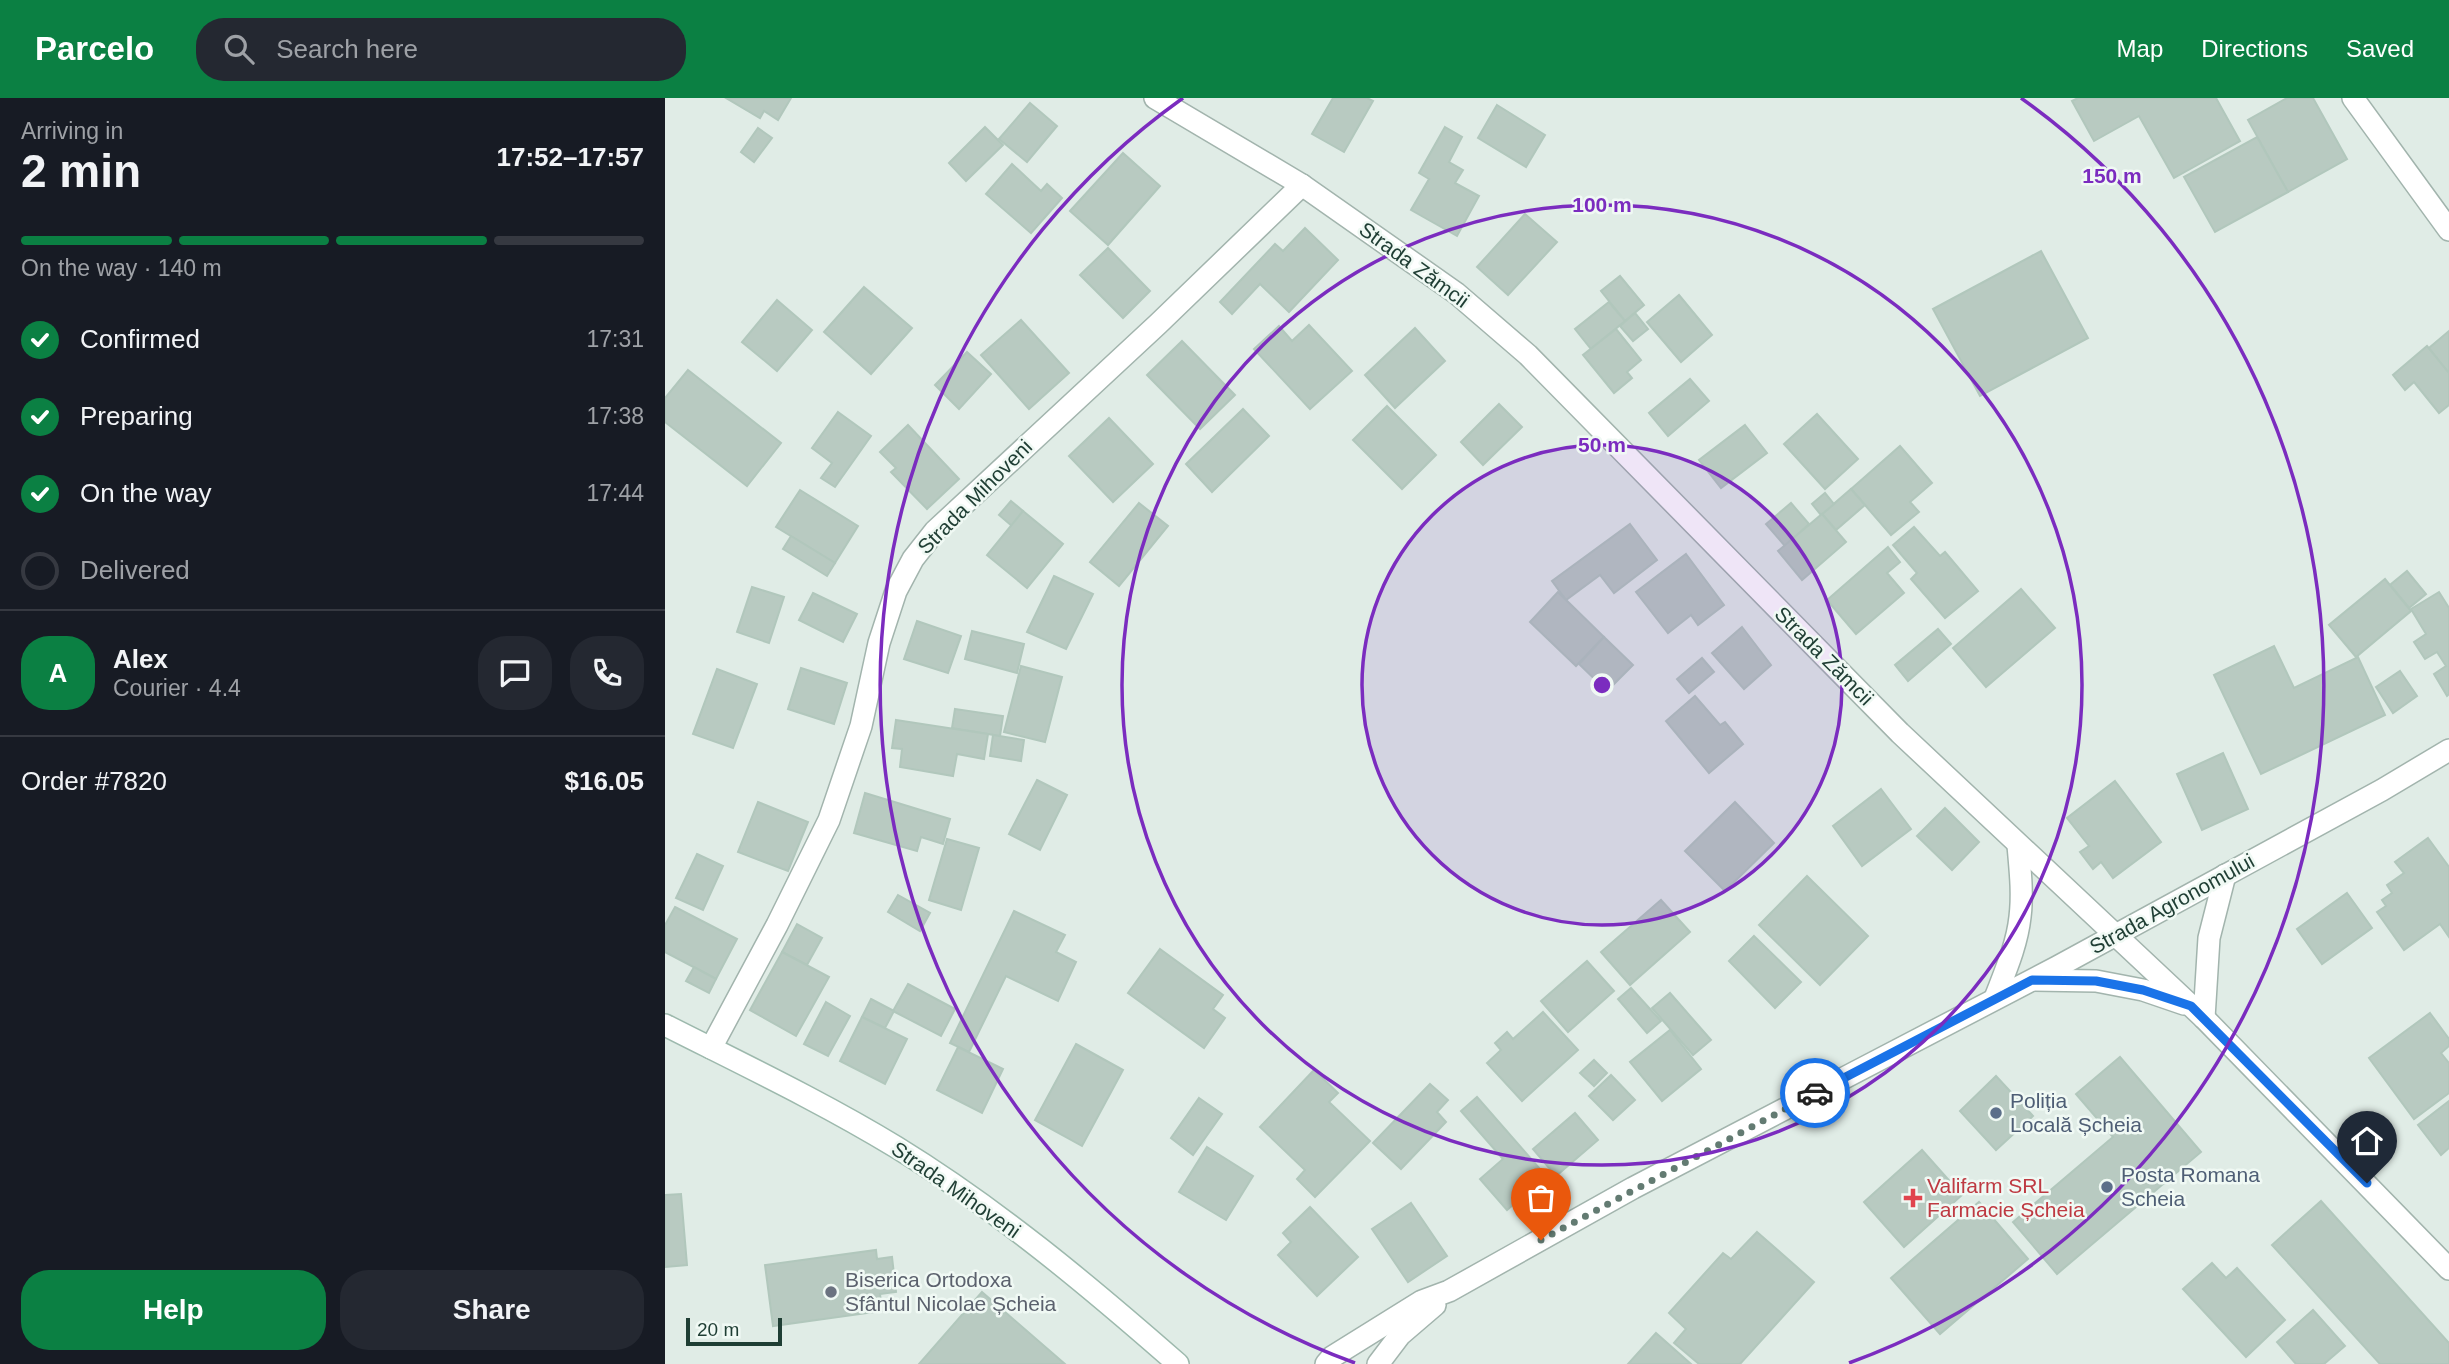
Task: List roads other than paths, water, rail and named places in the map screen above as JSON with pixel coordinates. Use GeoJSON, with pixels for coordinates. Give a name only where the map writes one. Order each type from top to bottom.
{"type":"FeatureCollection","features":[{"type":"Feature","properties":{"kind":"street","name":"Strada Zămcii"},"geometry":{"type":"LineString","coordinates":[[1155,98],[1302,185],[1456,293],[1528,355],[1900,733],[2197,1012],[2449,1269]]}},
{"type":"Feature","properties":{"kind":"street"},"geometry":{"type":"LineString","coordinates":[[2353,98],[2449,230]]}},
{"type":"Feature","properties":{"kind":"street","name":"Strada Mihoveni"},"geometry":{"type":"LineString","coordinates":[[711,1048],[829,820],[861,726],[879,643],[896,591],[913,559],[935,531],[1158,324],[1302,185]]}},
{"type":"Feature","properties":{"kind":"street","name":"Strada Agronomului"},"geometry":{"type":"LineString","coordinates":[[1326,1364],[1422,1301],[1449,1291],[1633,1188],[2032,980],[2382,790],[2449,750]]}},
{"type":"Feature","properties":{"kind":"street"},"geometry":{"type":"LineString","coordinates":[[1995,998],[2015,944],[2020,918],[2018,845]]}},
{"type":"Feature","properties":{"kind":"street"},"geometry":{"type":"LineString","coordinates":[[2032,980],[2096,981],[2143,990],[2197,1012],[2209,938],[2225,875]]}},
{"type":"Feature","properties":{"kind":"street","name":"Strada Mihoveni"},"geometry":{"type":"LineString","coordinates":[[665,1025],[895,1146],[963,1190],[1083,1283],[1178,1364]]}},
{"type":"Feature","properties":{"kind":"street","name":"Strada Agronomului"},"geometry":{"type":"LineString","coordinates":[[1378,1364],[1400,1335],[1449,1291]]}},
{"type":"Feature","properties":{"kind":"place","name":"Poliția Locală Șcheia"},"geometry":{"type":"Point","coordinates":[1996,1113]}},
{"type":"Feature","properties":{"kind":"place","name":"Posta Romana Scheia"},"geometry":{"type":"Point","coordinates":[2107,1187]}},
{"type":"Feature","properties":{"kind":"place","name":"Valifarm SRL Farmacie Șcheia"},"geometry":{"type":"Point","coordinates":[1913,1198]}},
{"type":"Feature","properties":{"kind":"place","name":"Biserica Ortodoxa Sfântul Nicolae Șcheia"},"geometry":{"type":"Point","coordinates":[831,1292]}}]}
